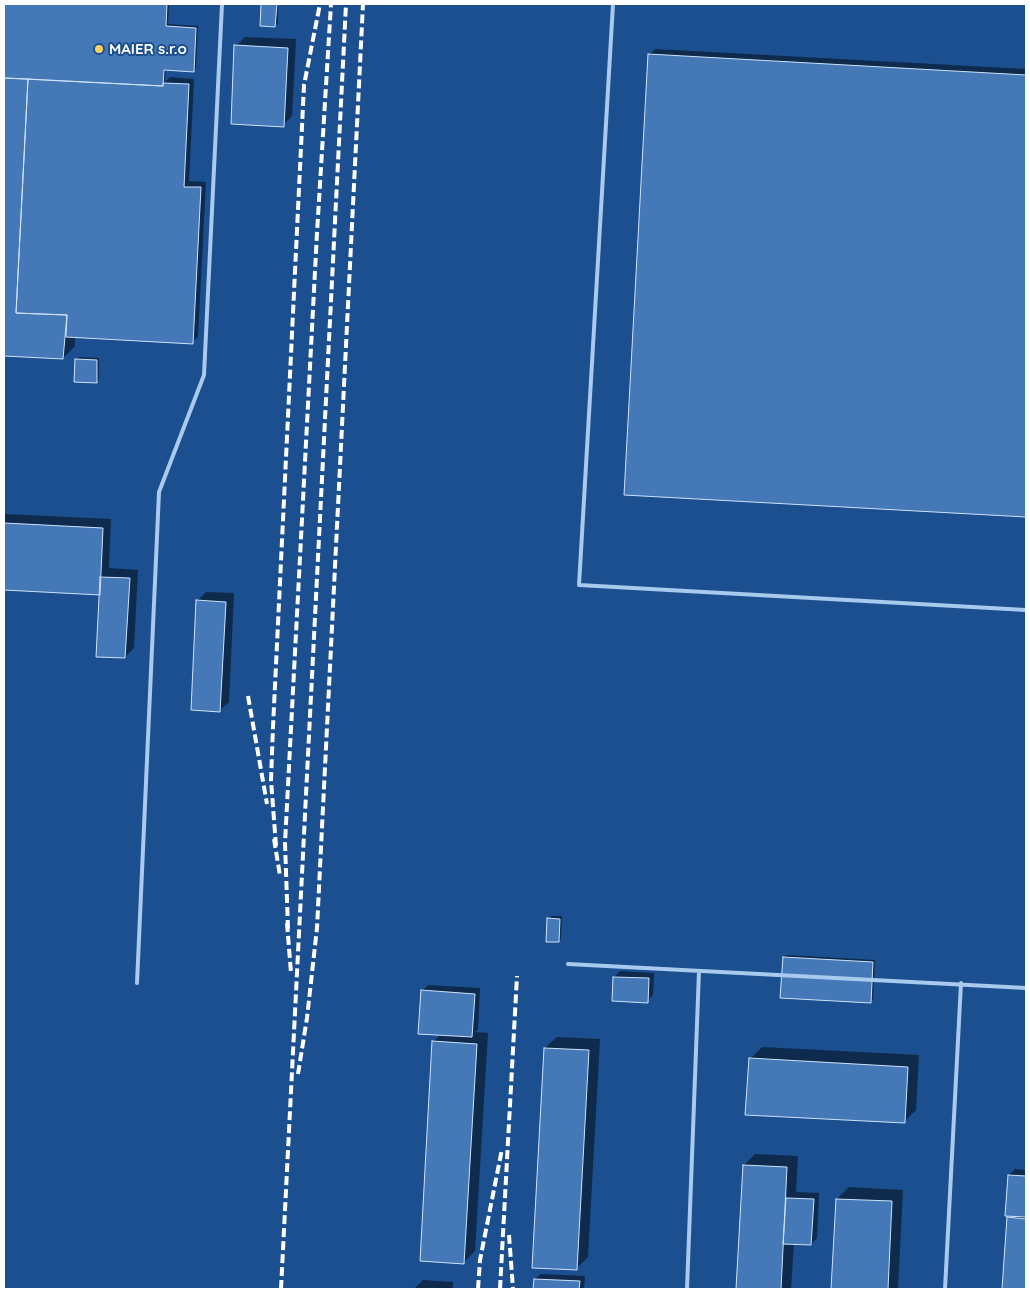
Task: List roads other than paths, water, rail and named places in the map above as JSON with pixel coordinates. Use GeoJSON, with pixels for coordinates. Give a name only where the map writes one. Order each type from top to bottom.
{"type":"FeatureCollection","features":[{"type":"Feature","properties":{"kind":"lane"},"geometry":{"type":"LineString","coordinates":[[137,983],[159,492],[204,375],[222,4]]}},
{"type":"Feature","properties":{"kind":"lane"},"geometry":{"type":"LineString","coordinates":[[613,4],[579,584],[1026,610]]}},
{"type":"Feature","properties":{"kind":"lane"},"geometry":{"type":"LineString","coordinates":[[568,964],[961,983],[1026,988]]}},
{"type":"Feature","properties":{"kind":"lane"},"geometry":{"type":"LineString","coordinates":[[687,1289],[699,971]]}},
{"type":"Feature","properties":{"kind":"lane"},"geometry":{"type":"LineString","coordinates":[[945,1289],[961,983]]}},
{"type":"Feature","properties":{"kind":"railway"},"geometry":{"type":"LineString","coordinates":[[276,846],[271,780],[304,85],[320,4]]}},
{"type":"Feature","properties":{"kind":"railway"},"geometry":{"type":"LineString","coordinates":[[288,929],[285,843],[331,4]]}},
{"type":"Feature","properties":{"kind":"railway"},"geometry":{"type":"LineString","coordinates":[[281,1289],[346,4]]}},
{"type":"Feature","properties":{"kind":"railway"},"geometry":{"type":"LineString","coordinates":[[298,1074],[307,1018],[317,928],[363,4]]}},
{"type":"Feature","properties":{"kind":"railway"},"geometry":{"type":"LineString","coordinates":[[248,696],[267,804]]}},
{"type":"Feature","properties":{"kind":"railway"},"geometry":{"type":"LineString","coordinates":[[274,839],[280,876]]}},
{"type":"Feature","properties":{"kind":"railway"},"geometry":{"type":"LineString","coordinates":[[287,923],[291,973]]}},
{"type":"Feature","properties":{"kind":"railway"},"geometry":{"type":"LineString","coordinates":[[500,1289],[517,976]]}},
{"type":"Feature","properties":{"kind":"railway"},"geometry":{"type":"LineString","coordinates":[[478,1289],[480,1260],[502,1149]]}},
{"type":"Feature","properties":{"kind":"railway"},"geometry":{"type":"LineString","coordinates":[[509,1235],[513,1289]]}},
{"type":"Feature","properties":{"kind":"place","name":"MAIER s.r.o"},"geometry":{"type":"Point","coordinates":[99,49]}}]}
